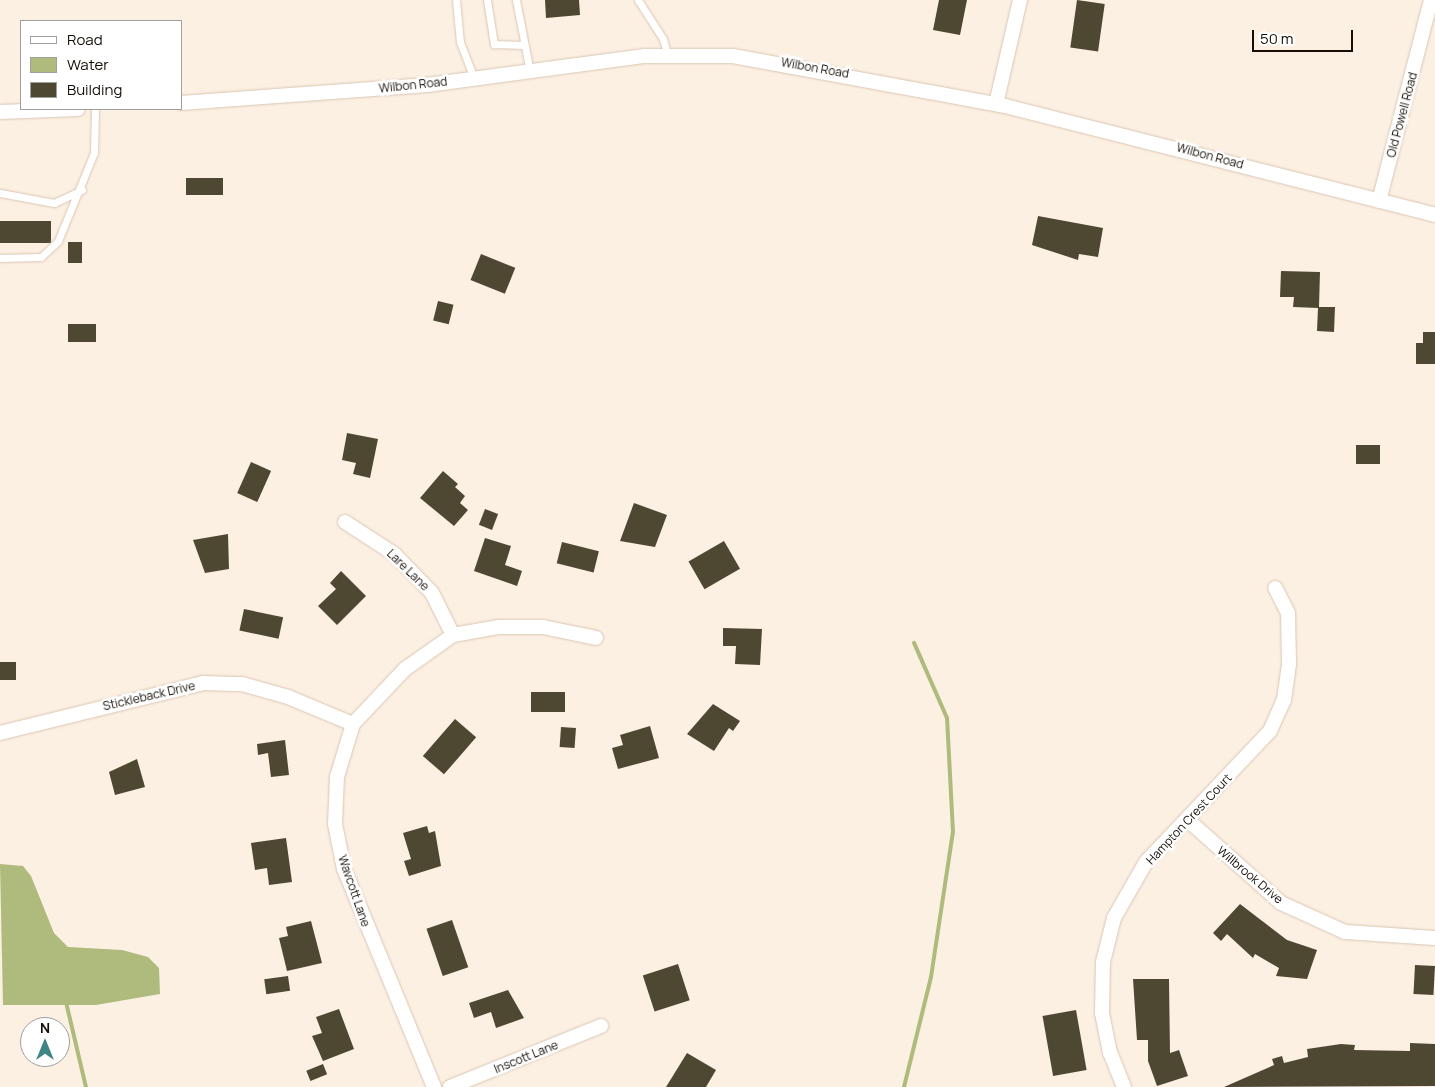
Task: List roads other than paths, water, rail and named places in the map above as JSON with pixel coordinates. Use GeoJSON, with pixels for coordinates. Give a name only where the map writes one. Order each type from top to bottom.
{"type":"FeatureCollection","features":[{"type":"Feature","properties":{"kind":"street"},"geometry":{"type":"LineString","coordinates":[[996,104],[1020,0]]}},
{"type":"Feature","properties":{"kind":"street","name":"Old Powell Road"},"geometry":{"type":"LineString","coordinates":[[1379,200],[1431,0]]}},
{"type":"Feature","properties":{"kind":"street","name":"Wilbon Road"},"geometry":{"type":"LineString","coordinates":[[182,103],[474,79],[668,56],[770,60],[996,104],[1435,215]]}},
{"type":"Feature","properties":{"kind":"street"},"geometry":{"type":"LineString","coordinates":[[0,112],[52,110]]}},
{"type":"Feature","properties":{"kind":"street","name":"Lare Lane"},"geometry":{"type":"LineString","coordinates":[[345,522],[394,554],[432,593],[453,635]]}},
{"type":"Feature","properties":{"kind":"street","name":"Hampton Crest Court"},"geometry":{"type":"LineString","coordinates":[[1124,1087],[1110,1052],[1102,1013],[1103,962],[1114,918],[1146,862],[1189,821],[1270,731],[1284,700],[1288,613],[1275,588]]}},
{"type":"Feature","properties":{"kind":"street","name":"Wavcott Lane"},"geometry":{"type":"LineString","coordinates":[[434,1087],[344,869],[335,824],[337,777],[353,724],[405,668],[453,635],[499,627],[542,627],[596,638]]}},
{"type":"Feature","properties":{"kind":"street","name":"Stickleback Drive"},"geometry":{"type":"LineString","coordinates":[[0,732],[204,683],[242,684],[269,692],[353,724]]}},
{"type":"Feature","properties":{"kind":"street","name":"Willbrook Drive"},"geometry":{"type":"LineString","coordinates":[[1189,821],[1282,903],[1345,932],[1435,938]]}},
{"type":"Feature","properties":{"kind":"street","name":"Inscott Lane"},"geometry":{"type":"LineString","coordinates":[[450,1087],[602,1026]]}},
{"type":"Feature","properties":{"kind":"lane"},"geometry":{"type":"LineString","coordinates":[[456,0],[460,42],[474,79]]}},
{"type":"Feature","properties":{"kind":"lane"},"geometry":{"type":"LineString","coordinates":[[486,0],[494,44],[524,45]]}},
{"type":"Feature","properties":{"kind":"lane"},"geometry":{"type":"LineString","coordinates":[[516,0],[530,72]]}},
{"type":"Feature","properties":{"kind":"lane"},"geometry":{"type":"LineString","coordinates":[[638,0],[663,39],[668,56]]}},
{"type":"Feature","properties":{"kind":"lane"},"geometry":{"type":"LineString","coordinates":[[0,258],[41,257],[58,241],[82,190],[94,152],[95,110]]}},
{"type":"Feature","properties":{"kind":"lane"},"geometry":{"type":"LineString","coordinates":[[0,193],[54,202],[82,190]]}},
{"type":"Feature","properties":{"kind":"water"},"geometry":{"type":"Polygon","coordinates":[[[0,864],[23,866],[31,876],[54,933],[68,947],[122,950],[148,957],[159,968],[160,994],[96,1005],[3,1005],[0,864]]]}},
{"type":"Feature","properties":{"kind":"waterway"},"geometry":{"type":"LineString","coordinates":[[904,1087],[931,977],[953,832],[947,718],[914,643]]}},
{"type":"Feature","properties":{"kind":"waterway"},"geometry":{"type":"LineString","coordinates":[[66,1002],[86,1087]]}}]}
